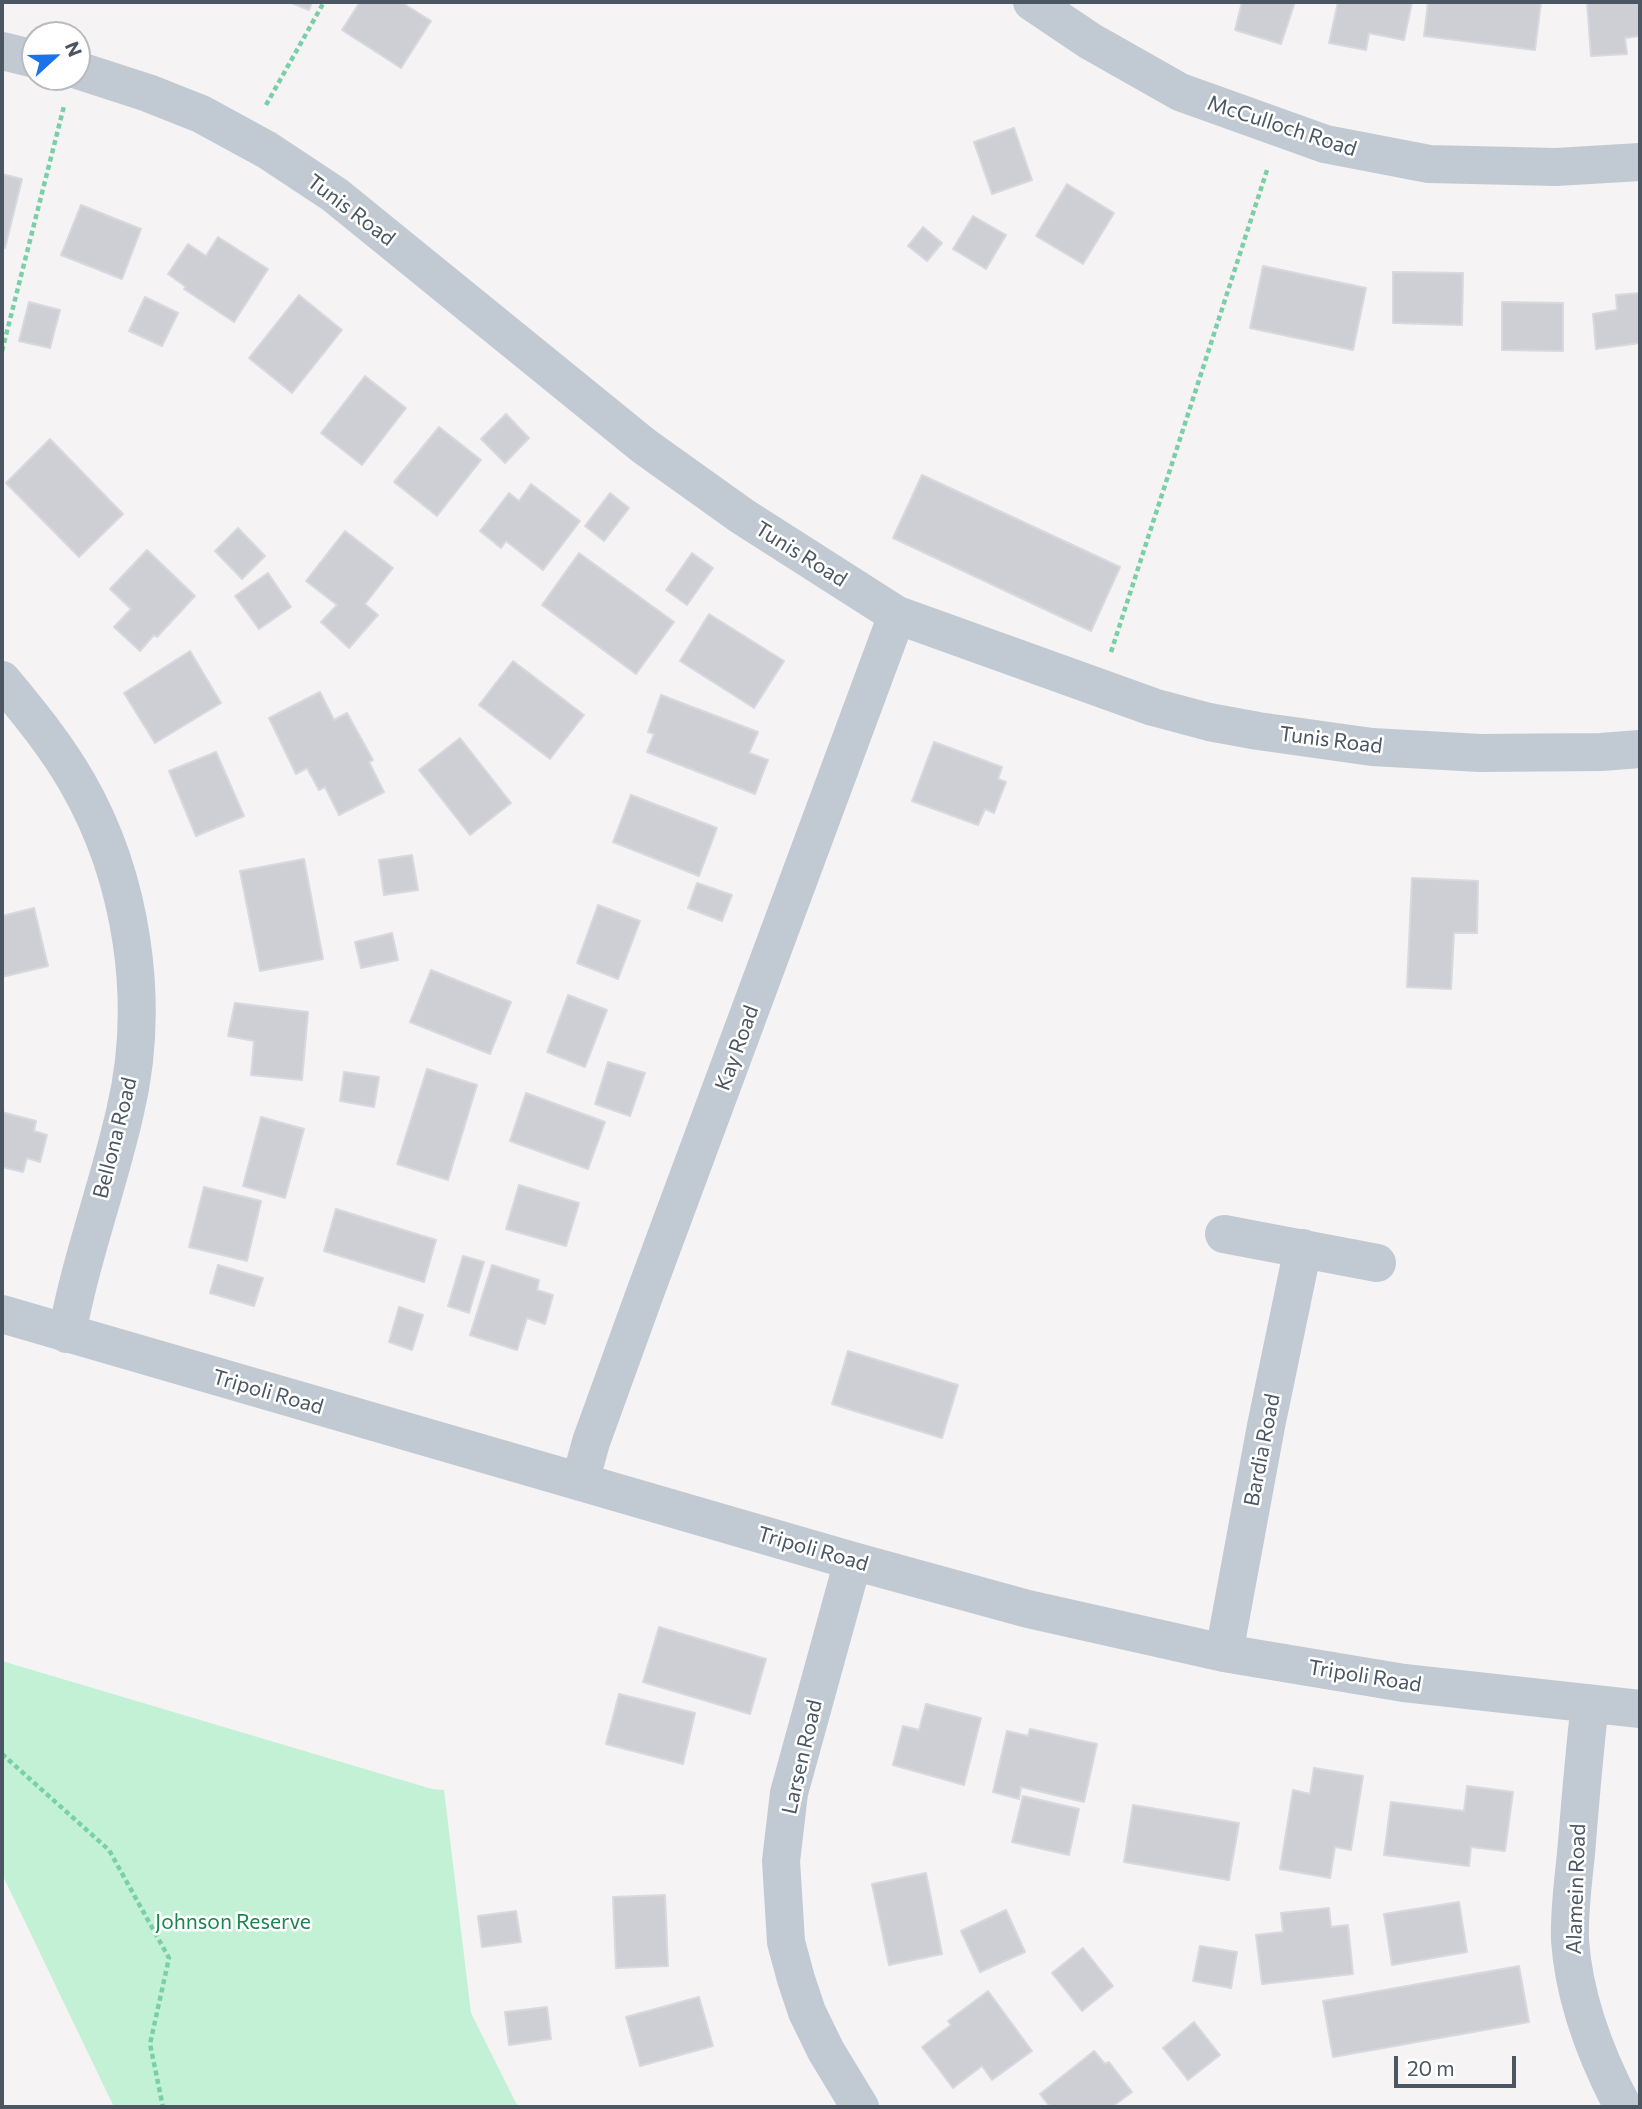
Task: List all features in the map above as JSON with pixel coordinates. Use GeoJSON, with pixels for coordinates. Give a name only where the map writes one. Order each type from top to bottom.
{"type":"FeatureCollection","features":[{"type":"Feature","properties":{"kind":"street","name":"McCulloch Road"},"geometry":{"type":"LineString","coordinates":[[1032,2],[1090,41],[1180,92],[1325,144],[1429,164],[1556,167],[1640,162]]}},
{"type":"Feature","properties":{"kind":"street"},"geometry":{"type":"LineString","coordinates":[[2,51],[21,56]]}},
{"type":"Feature","properties":{"kind":"street","name":"Tunis Road"},"geometry":{"type":"LineString","coordinates":[[91,86],[148,93],[201,114],[267,150],[335,195],[644,446],[742,516],[897,615],[1153,707],[1209,722],[1258,731],[1372,747],[1479,753],[1640,749]]}},
{"type":"Feature","properties":{"kind":"street","name":"Kay Road"},"geometry":{"type":"LineString","coordinates":[[580,1482],[591,1442],[645,1293],[897,615]]}},
{"type":"Feature","properties":{"kind":"street","name":"Bellona Road"},"geometry":{"type":"LineString","coordinates":[[2,680],[47,735],[78,784],[101,832],[117,876],[132,948],[136,1023],[126,1112],[75,1291],[67,1334]]}},
{"type":"Feature","properties":{"kind":"street"},"geometry":{"type":"LineString","coordinates":[[1224,1234],[1377,1263]]}},
{"type":"Feature","properties":{"kind":"street","name":"Bardia Road"},"geometry":{"type":"LineString","coordinates":[[1224,1653],[1266,1426],[1303,1248]]}},
{"type":"Feature","properties":{"kind":"street","name":"Tripoli Road"},"geometry":{"type":"LineString","coordinates":[[2,1314],[853,1561],[1028,1609],[1224,1653],[1404,1683],[1640,1709]]}},
{"type":"Feature","properties":{"kind":"street","name":"Larsen Road"},"geometry":{"type":"LineString","coordinates":[[853,1561],[789,1793],[781,1861],[786,1942],[796,1979],[807,2012],[826,2051],[860,2107]]}},
{"type":"Feature","properties":{"kind":"street","name":"Alamein Road"},"geometry":{"type":"LineString","coordinates":[[1590,1704],[1570,1938],[1584,2014],[1605,2073],[1623,2107]]}},
{"type":"Feature","properties":{"kind":"path"},"geometry":{"type":"LineString","coordinates":[[260,115],[324,2]]}},
{"type":"Feature","properties":{"kind":"path"},"geometry":{"type":"LineString","coordinates":[[2,351],[70,91]]}},
{"type":"Feature","properties":{"kind":"path"},"geometry":{"type":"LineString","coordinates":[[1107,664],[1272,156]]}},
{"type":"Feature","properties":{"kind":"path"},"geometry":{"type":"LineString","coordinates":[[2,1754],[109,1850],[169,1958],[150,2044],[163,2107]]}},
{"type":"Feature","properties":{"kind":"green space","name":"Johnson Reserve"},"geometry":{"type":"Polygon","coordinates":[[[2,1661],[432,1789],[444,1790],[471,2013],[518,2107],[114,2107],[2,1874],[2,1661]]]}},
{"type":"Feature","properties":{"kind":"building"},"geometry":{"type":"Polygon","coordinates":[[[289,2],[312,2],[309,10],[289,2]]]}},
{"type":"Feature","properties":{"kind":"building"},"geometry":{"type":"Polygon","coordinates":[[[360,2],[401,2],[431,21],[401,68],[342,30],[360,2]]]}},
{"type":"Feature","properties":{"kind":"building"},"geometry":{"type":"Polygon","coordinates":[[[1242,2],[1295,2],[1281,44],[1235,30],[1242,2]]]}},
{"type":"Feature","properties":{"kind":"building"},"geometry":{"type":"Polygon","coordinates":[[[1338,2],[1412,2],[1404,40],[1369,33],[1366,50],[1329,43],[1338,2]]]}},
{"type":"Feature","properties":{"kind":"building"},"geometry":{"type":"Polygon","coordinates":[[[1428,2],[1541,2],[1535,50],[1424,36],[1428,2]]]}},
{"type":"Feature","properties":{"kind":"building"},"geometry":{"type":"Polygon","coordinates":[[[1587,2],[1640,2],[1640,36],[1625,38],[1627,54],[1591,56],[1587,2]]]}},
{"type":"Feature","properties":{"kind":"building"},"geometry":{"type":"Polygon","coordinates":[[[1014,128],[1032,180],[992,194],[974,142],[1014,128]]]}},
{"type":"Feature","properties":{"kind":"building"},"geometry":{"type":"Polygon","coordinates":[[[2,174],[22,179],[5,248],[2,247],[2,174]]]}},
{"type":"Feature","properties":{"kind":"building"},"geometry":{"type":"Polygon","coordinates":[[[1067,184],[1114,213],[1083,264],[1036,236],[1067,184]]]}},
{"type":"Feature","properties":{"kind":"building"},"geometry":{"type":"Polygon","coordinates":[[[81,205],[141,229],[122,279],[61,255],[81,205]]]}},
{"type":"Feature","properties":{"kind":"building"},"geometry":{"type":"Polygon","coordinates":[[[973,216],[1006,235],[986,269],[953,249],[973,216]]]}},
{"type":"Feature","properties":{"kind":"building"},"geometry":{"type":"Polygon","coordinates":[[[923,227],[942,243],[927,261],[908,246],[923,227]]]}},
{"type":"Feature","properties":{"kind":"building"},"geometry":{"type":"Polygon","coordinates":[[[218,237],[268,269],[234,322],[184,289],[186,287],[168,274],[188,244],[206,256],[218,237]]]}},
{"type":"Feature","properties":{"kind":"building"},"geometry":{"type":"Polygon","coordinates":[[[1263,266],[1366,288],[1353,350],[1250,328],[1263,266]]]}},
{"type":"Feature","properties":{"kind":"building"},"geometry":{"type":"Polygon","coordinates":[[[1393,272],[1463,273],[1462,325],[1393,323],[1393,272]]]}},
{"type":"Feature","properties":{"kind":"building"},"geometry":{"type":"Polygon","coordinates":[[[1640,293],[1640,343],[1596,349],[1593,314],[1617,310],[1616,295],[1640,293]]]}},
{"type":"Feature","properties":{"kind":"building"},"geometry":{"type":"Polygon","coordinates":[[[299,295],[342,330],[292,393],[249,358],[299,295]]]}},
{"type":"Feature","properties":{"kind":"building"},"geometry":{"type":"Polygon","coordinates":[[[145,297],[178,313],[162,346],[129,331],[145,297]]]}},
{"type":"Feature","properties":{"kind":"building"},"geometry":{"type":"Polygon","coordinates":[[[29,302],[60,310],[50,348],[19,341],[29,302]]]}},
{"type":"Feature","properties":{"kind":"building"},"geometry":{"type":"Polygon","coordinates":[[[1502,302],[1563,303],[1563,351],[1502,350],[1502,302]]]}},
{"type":"Feature","properties":{"kind":"building"},"geometry":{"type":"Polygon","coordinates":[[[365,376],[406,408],[362,465],[321,433],[365,376]]]}},
{"type":"Feature","properties":{"kind":"building"},"geometry":{"type":"Polygon","coordinates":[[[506,414],[529,438],[505,463],[481,439],[506,414]]]}},
{"type":"Feature","properties":{"kind":"building"},"geometry":{"type":"Polygon","coordinates":[[[439,427],[481,460],[437,516],[394,482],[439,427]]]}},
{"type":"Feature","properties":{"kind":"building"},"geometry":{"type":"Polygon","coordinates":[[[50,439],[123,514],[79,557],[6,483],[50,439]]]}},
{"type":"Feature","properties":{"kind":"building"},"geometry":{"type":"Polygon","coordinates":[[[922,475],[1120,567],[1091,631],[893,538],[922,475]]]}},
{"type":"Feature","properties":{"kind":"building"},"geometry":{"type":"Polygon","coordinates":[[[531,484],[580,521],[543,570],[506,541],[501,548],[480,531],[509,493],[519,501],[531,484]]]}},
{"type":"Feature","properties":{"kind":"building"},"geometry":{"type":"Polygon","coordinates":[[[610,493],[629,508],[604,541],[585,526],[610,493]]]}},
{"type":"Feature","properties":{"kind":"building"},"geometry":{"type":"Polygon","coordinates":[[[238,528],[265,556],[242,579],[215,551],[238,528]]]}},
{"type":"Feature","properties":{"kind":"building"},"geometry":{"type":"Polygon","coordinates":[[[345,531],[393,568],[365,604],[378,615],[349,648],[321,622],[337,605],[306,581],[345,531]]]}},
{"type":"Feature","properties":{"kind":"building"},"geometry":{"type":"Polygon","coordinates":[[[147,550],[195,596],[157,637],[154,635],[140,651],[114,627],[131,609],[110,589],[147,550]]]}},
{"type":"Feature","properties":{"kind":"building"},"geometry":{"type":"Polygon","coordinates":[[[579,553],[674,622],[636,674],[542,605],[579,553]]]}},
{"type":"Feature","properties":{"kind":"building"},"geometry":{"type":"Polygon","coordinates":[[[692,553],[713,568],[687,605],[666,590],[692,553]]]}},
{"type":"Feature","properties":{"kind":"building"},"geometry":{"type":"Polygon","coordinates":[[[268,573],[291,607],[259,629],[235,596],[268,573]]]}},
{"type":"Feature","properties":{"kind":"building"},"geometry":{"type":"Polygon","coordinates":[[[709,614],[784,661],[754,708],[680,661],[709,614]]]}},
{"type":"Feature","properties":{"kind":"building"},"geometry":{"type":"Polygon","coordinates":[[[190,651],[221,703],[155,743],[124,693],[190,651]]]}},
{"type":"Feature","properties":{"kind":"building"},"geometry":{"type":"Polygon","coordinates":[[[513,661],[584,715],[550,759],[479,705],[513,661]]]}},
{"type":"Feature","properties":{"kind":"building"},"geometry":{"type":"Polygon","coordinates":[[[320,692],[334,720],[347,713],[373,760],[369,762],[384,792],[339,815],[325,787],[319,790],[307,768],[296,774],[269,718],[320,692]]]}},
{"type":"Feature","properties":{"kind":"building"},"geometry":{"type":"Polygon","coordinates":[[[661,695],[758,732],[749,753],[768,760],[755,794],[647,752],[654,734],[648,732],[661,695]]]}},
{"type":"Feature","properties":{"kind":"building"},"geometry":{"type":"Polygon","coordinates":[[[460,738],[511,803],[470,835],[419,770],[460,738]]]}},
{"type":"Feature","properties":{"kind":"building"},"geometry":{"type":"Polygon","coordinates":[[[934,742],[1002,767],[998,779],[1006,782],[994,813],[985,809],[978,825],[912,801],[934,742]]]}},
{"type":"Feature","properties":{"kind":"building"},"geometry":{"type":"Polygon","coordinates":[[[216,752],[244,816],[196,836],[169,771],[216,752]]]}},
{"type":"Feature","properties":{"kind":"building"},"geometry":{"type":"Polygon","coordinates":[[[631,795],[717,828],[699,876],[613,842],[631,795]]]}},
{"type":"Feature","properties":{"kind":"building"},"geometry":{"type":"Polygon","coordinates":[[[412,855],[418,890],[384,895],[379,860],[412,855]]]}},
{"type":"Feature","properties":{"kind":"building"},"geometry":{"type":"Polygon","coordinates":[[[304,859],[323,959],[260,971],[240,871],[304,859]]]}},
{"type":"Feature","properties":{"kind":"building"},"geometry":{"type":"Polygon","coordinates":[[[1412,878],[1478,881],[1477,933],[1454,933],[1451,989],[1407,987],[1412,878]]]}},
{"type":"Feature","properties":{"kind":"building"},"geometry":{"type":"Polygon","coordinates":[[[697,883],[732,895],[722,921],[688,908],[697,883]]]}},
{"type":"Feature","properties":{"kind":"building"},"geometry":{"type":"Polygon","coordinates":[[[598,905],[640,921],[618,979],[577,963],[598,905]]]}},
{"type":"Feature","properties":{"kind":"building"},"geometry":{"type":"Polygon","coordinates":[[[34,908],[48,966],[2,977],[2,916],[34,908]]]}},
{"type":"Feature","properties":{"kind":"building"},"geometry":{"type":"Polygon","coordinates":[[[392,933],[398,960],[361,968],[355,942],[392,933]]]}},
{"type":"Feature","properties":{"kind":"building"},"geometry":{"type":"Polygon","coordinates":[[[431,970],[511,1002],[490,1054],[410,1022],[431,970]]]}},
{"type":"Feature","properties":{"kind":"building"},"geometry":{"type":"Polygon","coordinates":[[[568,995],[607,1010],[585,1067],[547,1052],[568,995]]]}},
{"type":"Feature","properties":{"kind":"building"},"geometry":{"type":"Polygon","coordinates":[[[235,1003],[308,1012],[302,1080],[251,1075],[254,1041],[228,1036],[235,1003]]]}},
{"type":"Feature","properties":{"kind":"building"},"geometry":{"type":"Polygon","coordinates":[[[608,1062],[645,1073],[630,1116],[595,1104],[608,1062]]]}},
{"type":"Feature","properties":{"kind":"building"},"geometry":{"type":"Polygon","coordinates":[[[427,1069],[477,1085],[448,1180],[397,1164],[427,1069]]]}},
{"type":"Feature","properties":{"kind":"building"},"geometry":{"type":"Polygon","coordinates":[[[344,1072],[379,1077],[374,1107],[340,1101],[344,1072]]]}},
{"type":"Feature","properties":{"kind":"building"},"geometry":{"type":"Polygon","coordinates":[[[526,1093],[605,1122],[588,1169],[510,1141],[526,1093]]]}},
{"type":"Feature","properties":{"kind":"building"},"geometry":{"type":"Polygon","coordinates":[[[2,1112],[36,1121],[34,1131],[47,1135],[40,1162],[27,1158],[23,1172],[2,1167],[2,1112]]]}},
{"type":"Feature","properties":{"kind":"building"},"geometry":{"type":"Polygon","coordinates":[[[261,1117],[304,1129],[285,1198],[243,1186],[261,1117]]]}},
{"type":"Feature","properties":{"kind":"building"},"geometry":{"type":"Polygon","coordinates":[[[519,1185],[579,1203],[566,1246],[506,1229],[519,1185]]]}},
{"type":"Feature","properties":{"kind":"building"},"geometry":{"type":"Polygon","coordinates":[[[204,1187],[261,1201],[247,1261],[189,1247],[204,1187]]]}},
{"type":"Feature","properties":{"kind":"building"},"geometry":{"type":"Polygon","coordinates":[[[336,1209],[436,1240],[424,1282],[324,1251],[336,1209]]]}},
{"type":"Feature","properties":{"kind":"building"},"geometry":{"type":"Polygon","coordinates":[[[463,1256],[484,1262],[469,1313],[448,1306],[463,1256]]]}},
{"type":"Feature","properties":{"kind":"building"},"geometry":{"type":"Polygon","coordinates":[[[218,1265],[263,1278],[254,1306],[210,1293],[218,1265]]]}},
{"type":"Feature","properties":{"kind":"building"},"geometry":{"type":"Polygon","coordinates":[[[492,1265],[539,1280],[537,1290],[553,1295],[545,1324],[527,1318],[517,1350],[470,1335],[492,1265]]]}},
{"type":"Feature","properties":{"kind":"building"},"geometry":{"type":"Polygon","coordinates":[[[399,1307],[423,1315],[412,1350],[389,1342],[399,1307]]]}},
{"type":"Feature","properties":{"kind":"building"},"geometry":{"type":"Polygon","coordinates":[[[848,1351],[958,1385],[942,1438],[832,1404],[848,1351]]]}},
{"type":"Feature","properties":{"kind":"building"},"geometry":{"type":"Polygon","coordinates":[[[659,1627],[766,1659],[750,1714],[643,1682],[659,1627]]]}},
{"type":"Feature","properties":{"kind":"building"},"geometry":{"type":"Polygon","coordinates":[[[619,1694],[695,1713],[683,1764],[606,1744],[619,1694]]]}},
{"type":"Feature","properties":{"kind":"building"},"geometry":{"type":"Polygon","coordinates":[[[926,1704],[981,1718],[964,1785],[893,1765],[903,1726],[919,1730],[926,1704]]]}},
{"type":"Feature","properties":{"kind":"building"},"geometry":{"type":"Polygon","coordinates":[[[1030,1729],[1097,1744],[1084,1802],[1021,1787],[1019,1799],[993,1792],[1007,1731],[1028,1736],[1030,1729]]]}},
{"type":"Feature","properties":{"kind":"building"},"geometry":{"type":"Polygon","coordinates":[[[1314,1768],[1363,1776],[1351,1850],[1335,1847],[1330,1878],[1280,1869],[1293,1790],[1310,1794],[1314,1768]]]}},
{"type":"Feature","properties":{"kind":"building"},"geometry":{"type":"Polygon","coordinates":[[[1467,1786],[1513,1792],[1505,1851],[1471,1847],[1469,1866],[1384,1855],[1391,1802],[1464,1811],[1467,1786]]]}},
{"type":"Feature","properties":{"kind":"building"},"geometry":{"type":"Polygon","coordinates":[[[1023,1796],[1079,1809],[1069,1855],[1012,1842],[1023,1796]]]}},
{"type":"Feature","properties":{"kind":"building"},"geometry":{"type":"Polygon","coordinates":[[[1133,1805],[1239,1823],[1229,1880],[1124,1862],[1133,1805]]]}},
{"type":"Feature","properties":{"kind":"building"},"geometry":{"type":"Polygon","coordinates":[[[926,1873],[942,1954],[889,1965],[872,1884],[926,1873]]]}},
{"type":"Feature","properties":{"kind":"building"},"geometry":{"type":"Polygon","coordinates":[[[665,1895],[668,1966],[616,1968],[613,1897],[665,1895]]]}},
{"type":"Feature","properties":{"kind":"building"},"geometry":{"type":"Polygon","coordinates":[[[1459,1902],[1467,1952],[1392,1965],[1384,1914],[1459,1902]]]}},
{"type":"Feature","properties":{"kind":"building"},"geometry":{"type":"Polygon","coordinates":[[[1329,1908],[1331,1927],[1348,1925],[1353,1974],[1262,1984],[1256,1935],[1283,1932],[1281,1913],[1329,1908]]]}},
{"type":"Feature","properties":{"kind":"building"},"geometry":{"type":"Polygon","coordinates":[[[1006,1910],[1025,1952],[980,1972],[961,1931],[1006,1910]]]}},
{"type":"Feature","properties":{"kind":"building"},"geometry":{"type":"Polygon","coordinates":[[[516,1911],[521,1942],[482,1947],[478,1916],[516,1911]]]}},
{"type":"Feature","properties":{"kind":"building"},"geometry":{"type":"Polygon","coordinates":[[[1200,1946],[1237,1952],[1231,1988],[1193,1981],[1200,1946]]]}},
{"type":"Feature","properties":{"kind":"building"},"geometry":{"type":"Polygon","coordinates":[[[1083,1948],[1113,1986],[1082,2011],[1052,1973],[1083,1948]]]}},
{"type":"Feature","properties":{"kind":"building"},"geometry":{"type":"Polygon","coordinates":[[[1519,1966],[1529,2022],[1333,2057],[1323,2001],[1519,1966]]]}},
{"type":"Feature","properties":{"kind":"building"},"geometry":{"type":"Polygon","coordinates":[[[988,1991],[1032,2051],[992,2080],[982,2066],[953,2088],[922,2047],[951,2025],[948,2021],[988,1991]]]}},
{"type":"Feature","properties":{"kind":"building"},"geometry":{"type":"Polygon","coordinates":[[[699,1997],[713,2046],[640,2066],[626,2017],[699,1997]]]}},
{"type":"Feature","properties":{"kind":"building"},"geometry":{"type":"Polygon","coordinates":[[[547,2007],[551,2039],[509,2045],[505,2012],[547,2007]]]}},
{"type":"Feature","properties":{"kind":"building"},"geometry":{"type":"Polygon","coordinates":[[[1194,2022],[1220,2055],[1188,2080],[1163,2048],[1194,2022]]]}},
{"type":"Feature","properties":{"kind":"building"},"geometry":{"type":"Polygon","coordinates":[[[1094,2051],[1105,2064],[1109,2062],[1132,2092],[1112,2107],[1050,2107],[1040,2094],[1094,2051]]]}}]}
